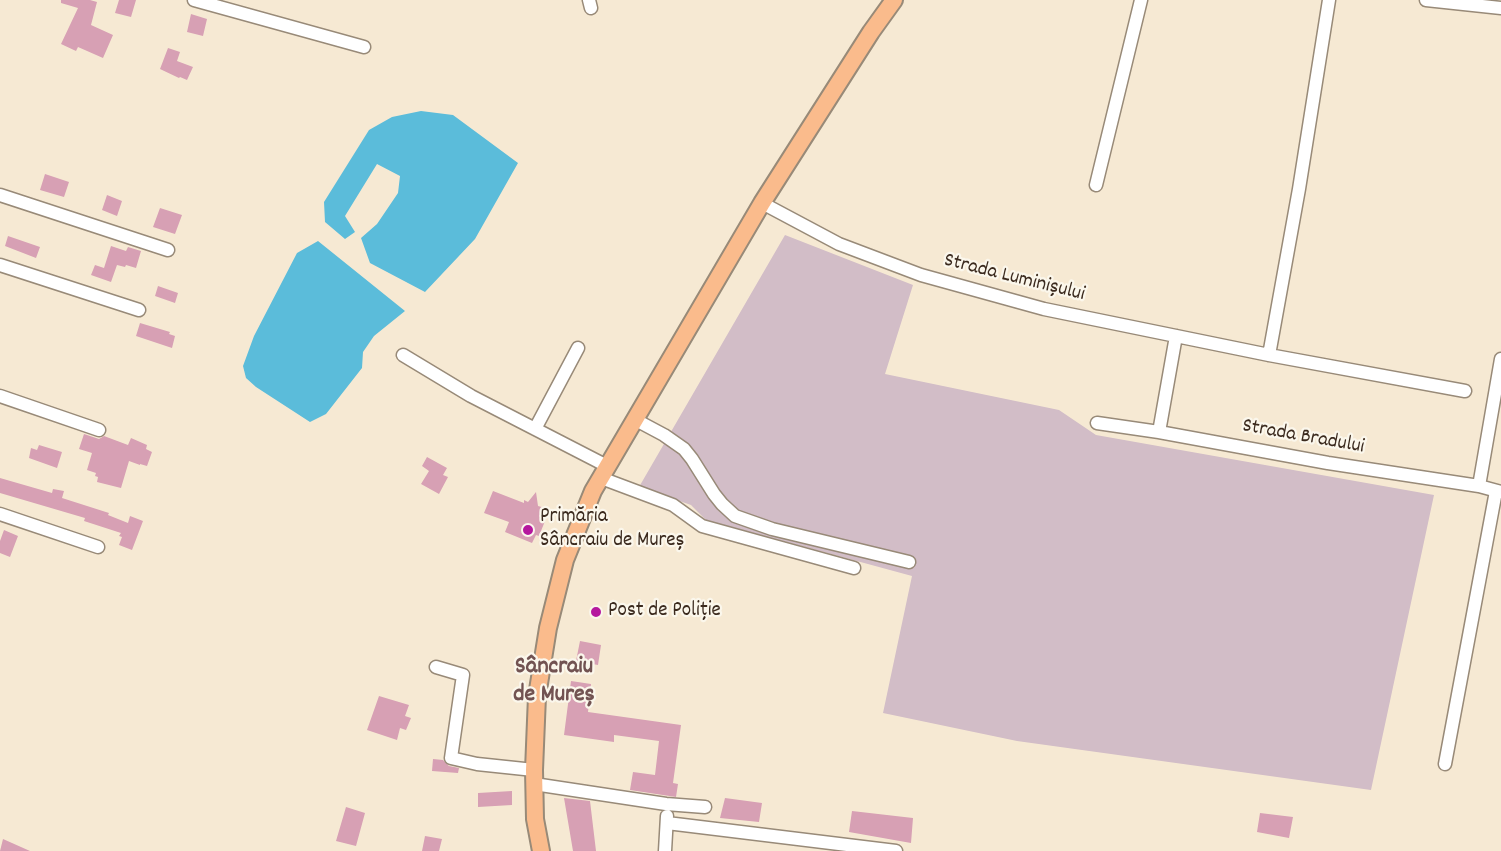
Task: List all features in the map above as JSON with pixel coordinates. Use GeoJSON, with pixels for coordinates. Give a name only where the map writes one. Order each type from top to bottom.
{"type":"FeatureCollection","features":[{"type":"Feature","properties":{"kind":"main road"},"geometry":{"type":"LineString","coordinates":[[541,851],[536,819],[534,777],[537,696],[548,628],[565,560],[593,491],[762,203],[871,32],[894,0]]}},
{"type":"Feature","properties":{"kind":"street"},"geometry":{"type":"LineString","coordinates":[[194,0],[364,47]]}},
{"type":"Feature","properties":{"kind":"street"},"geometry":{"type":"LineString","coordinates":[[1096,185],[1141,0]]}},
{"type":"Feature","properties":{"kind":"street"},"geometry":{"type":"LineString","coordinates":[[1269,355],[1299,189],[1329,0]]}},
{"type":"Feature","properties":{"kind":"street"},"geometry":{"type":"LineString","coordinates":[[1426,0],[1501,8]]}},
{"type":"Feature","properties":{"kind":"street"},"geometry":{"type":"LineString","coordinates":[[0,195],[168,250]]}},
{"type":"Feature","properties":{"kind":"street","name":"Strada Luminișului"},"geometry":{"type":"LineString","coordinates":[[762,203],[839,244],[921,275],[1044,309],[1269,355],[1465,391]]}},
{"type":"Feature","properties":{"kind":"street"},"geometry":{"type":"LineString","coordinates":[[0,265],[139,310]]}},
{"type":"Feature","properties":{"kind":"street"},"geometry":{"type":"LineString","coordinates":[[1159,432],[1176,336]]}},
{"type":"Feature","properties":{"kind":"street"},"geometry":{"type":"LineString","coordinates":[[535,429],[578,348]]}},
{"type":"Feature","properties":{"kind":"street"},"geometry":{"type":"LineString","coordinates":[[403,355],[471,396],[535,429],[604,472],[673,505],[702,526],[854,568]]}},
{"type":"Feature","properties":{"kind":"street"},"geometry":{"type":"LineString","coordinates":[[1479,486],[1501,358]]}},
{"type":"Feature","properties":{"kind":"street"},"geometry":{"type":"LineString","coordinates":[[0,396],[99,430]]}},
{"type":"Feature","properties":{"kind":"street"},"geometry":{"type":"LineString","coordinates":[[634,419],[684,449],[714,494],[735,516],[772,529],[909,562]]}},
{"type":"Feature","properties":{"kind":"street","name":"Strada Bradului"},"geometry":{"type":"LineString","coordinates":[[1097,423],[1499,491]]}},
{"type":"Feature","properties":{"kind":"street"},"geometry":{"type":"LineString","coordinates":[[1445,764],[1499,491]]}},
{"type":"Feature","properties":{"kind":"street"},"geometry":{"type":"LineString","coordinates":[[0,514],[98,547]]}},
{"type":"Feature","properties":{"kind":"street"},"geometry":{"type":"LineString","coordinates":[[436,667],[464,675],[451,758],[666,804],[705,807]]}},
{"type":"Feature","properties":{"kind":"street"},"geometry":{"type":"LineString","coordinates":[[665,851],[666,804]]}},
{"type":"Feature","properties":{"kind":"street"},"geometry":{"type":"LineString","coordinates":[[667,823],[896,851]]}},
{"type":"Feature","properties":{"kind":"shaded area"},"geometry":{"type":"Polygon","coordinates":[[[785,235],[913,285],[885,374],[1059,410],[1096,435],[1434,495],[1371,790],[1017,741],[883,713],[912,576],[706,520],[691,505],[639,487],[785,235]]]}},
{"type":"Feature","properties":{"kind":"water"},"geometry":{"type":"Polygon","coordinates":[[[421,111],[453,115],[518,163],[475,239],[425,292],[370,263],[361,238],[377,224],[398,193],[400,176],[377,164],[345,216],[355,232],[345,239],[325,222],[324,202],[369,130],[392,117],[421,111]]]}},
{"type":"Feature","properties":{"kind":"water"},"geometry":{"type":"Polygon","coordinates":[[[318,241],[405,311],[374,336],[363,352],[362,368],[326,414],[310,422],[256,387],[246,378],[243,366],[254,336],[297,253],[318,241]]]}},
{"type":"Feature","properties":{"kind":"building"},"geometry":{"type":"Polygon","coordinates":[[[61,0],[97,2],[91,25],[113,35],[103,58],[78,47],[76,51],[61,44],[78,8],[61,3],[61,0]]]}},
{"type":"Feature","properties":{"kind":"building"},"geometry":{"type":"Polygon","coordinates":[[[119,0],[136,0],[131,17],[115,13],[119,0]]]}},
{"type":"Feature","properties":{"kind":"building"},"geometry":{"type":"Polygon","coordinates":[[[191,14],[207,19],[203,36],[187,32],[191,14]]]}},
{"type":"Feature","properties":{"kind":"building"},"geometry":{"type":"Polygon","coordinates":[[[168,48],[180,52],[177,61],[193,67],[187,80],[160,69],[168,48]]]}},
{"type":"Feature","properties":{"kind":"building"},"geometry":{"type":"Polygon","coordinates":[[[45,174],[69,182],[64,197],[40,190],[45,174]]]}},
{"type":"Feature","properties":{"kind":"building"},"geometry":{"type":"Polygon","coordinates":[[[107,195],[122,201],[117,216],[102,210],[107,195]]]}},
{"type":"Feature","properties":{"kind":"building"},"geometry":{"type":"Polygon","coordinates":[[[160,208],[182,215],[175,234],[153,227],[160,208]]]}},
{"type":"Feature","properties":{"kind":"building"},"geometry":{"type":"Polygon","coordinates":[[[8,236],[40,247],[36,258],[5,246],[8,236]]]}},
{"type":"Feature","properties":{"kind":"building"},"geometry":{"type":"Polygon","coordinates":[[[111,246],[126,251],[128,247],[141,251],[136,268],[117,265],[111,282],[91,275],[95,265],[104,268],[111,246]]]}},
{"type":"Feature","properties":{"kind":"building"},"geometry":{"type":"Polygon","coordinates":[[[158,286],[178,293],[175,303],[155,296],[158,286]]]}},
{"type":"Feature","properties":{"kind":"building"},"geometry":{"type":"Polygon","coordinates":[[[140,323],[170,332],[169,334],[175,336],[172,348],[136,336],[140,323]]]}},
{"type":"Feature","properties":{"kind":"building"},"geometry":{"type":"Polygon","coordinates":[[[84,434],[99,439],[104,436],[128,445],[131,438],[147,445],[146,449],[152,452],[147,466],[129,461],[121,488],[97,482],[96,473],[87,470],[92,453],[79,449],[84,434]]]}},
{"type":"Feature","properties":{"kind":"building"},"geometry":{"type":"Polygon","coordinates":[[[39,445],[62,452],[57,468],[29,458],[31,448],[37,450],[39,445]]]}},
{"type":"Feature","properties":{"kind":"building"},"geometry":{"type":"Polygon","coordinates":[[[427,457],[447,468],[443,475],[448,477],[439,494],[421,484],[429,471],[422,466],[427,457]]]}},
{"type":"Feature","properties":{"kind":"building"},"geometry":{"type":"Polygon","coordinates":[[[0,478],[52,493],[53,489],[64,491],[62,498],[109,513],[108,515],[128,523],[130,516],[143,521],[132,550],[119,545],[121,533],[84,521],[85,518],[0,493],[0,478]]]}},
{"type":"Feature","properties":{"kind":"building"},"geometry":{"type":"Polygon","coordinates":[[[493,491],[524,503],[524,500],[528,502],[536,492],[538,506],[545,508],[541,519],[545,521],[539,536],[536,535],[532,543],[505,532],[509,522],[484,513],[493,491]]]}},
{"type":"Feature","properties":{"kind":"building"},"geometry":{"type":"Polygon","coordinates":[[[4,530],[18,536],[10,557],[0,553],[0,541],[4,530]]]}},
{"type":"Feature","properties":{"kind":"building"},"geometry":{"type":"Polygon","coordinates":[[[580,641],[601,645],[598,665],[576,661],[580,641]]]}},
{"type":"Feature","properties":{"kind":"building"},"geometry":{"type":"Polygon","coordinates":[[[571,681],[591,684],[588,712],[681,725],[673,783],[678,784],[676,797],[630,790],[633,772],[655,775],[659,741],[614,735],[614,742],[564,735],[571,681]]]}},
{"type":"Feature","properties":{"kind":"building"},"geometry":{"type":"Polygon","coordinates":[[[379,696],[409,705],[405,716],[411,718],[406,730],[400,728],[397,740],[367,730],[379,696]]]}},
{"type":"Feature","properties":{"kind":"building"},"geometry":{"type":"Polygon","coordinates":[[[433,759],[443,760],[449,766],[459,768],[458,773],[432,771],[433,759]]]}},
{"type":"Feature","properties":{"kind":"building"},"geometry":{"type":"Polygon","coordinates":[[[512,791],[512,805],[478,807],[478,793],[512,791]]]}},
{"type":"Feature","properties":{"kind":"building"},"geometry":{"type":"Polygon","coordinates":[[[564,798],[590,801],[596,851],[573,851],[564,798]]]}},
{"type":"Feature","properties":{"kind":"building"},"geometry":{"type":"Polygon","coordinates":[[[725,798],[762,803],[759,822],[720,818],[725,798]]]}},
{"type":"Feature","properties":{"kind":"building"},"geometry":{"type":"Polygon","coordinates":[[[346,807],[365,813],[356,846],[336,841],[346,807]]]}},
{"type":"Feature","properties":{"kind":"building"},"geometry":{"type":"Polygon","coordinates":[[[852,811],[913,818],[911,843],[849,832],[852,811]]]}},
{"type":"Feature","properties":{"kind":"building"},"geometry":{"type":"Polygon","coordinates":[[[1260,813],[1293,817],[1289,838],[1257,832],[1260,813]]]}},
{"type":"Feature","properties":{"kind":"building"},"geometry":{"type":"Polygon","coordinates":[[[425,836],[442,839],[439,851],[422,851],[425,836]]]}},
{"type":"Feature","properties":{"kind":"building"},"geometry":{"type":"Polygon","coordinates":[[[3,839],[30,851],[0,851],[3,839]]]}},
{"type":"Feature","properties":{"kind":"place","name":"Primăria Sâncraiu de Mureș"},"geometry":{"type":"Point","coordinates":[528,530]}},
{"type":"Feature","properties":{"kind":"place","name":"Post de Poliție"},"geometry":{"type":"Point","coordinates":[596,612]}},
{"type":"Feature","properties":{"kind":"district","name":"Sâncraiu de Mureș"},"geometry":{"type":"Point","coordinates":[554,683]}}]}
